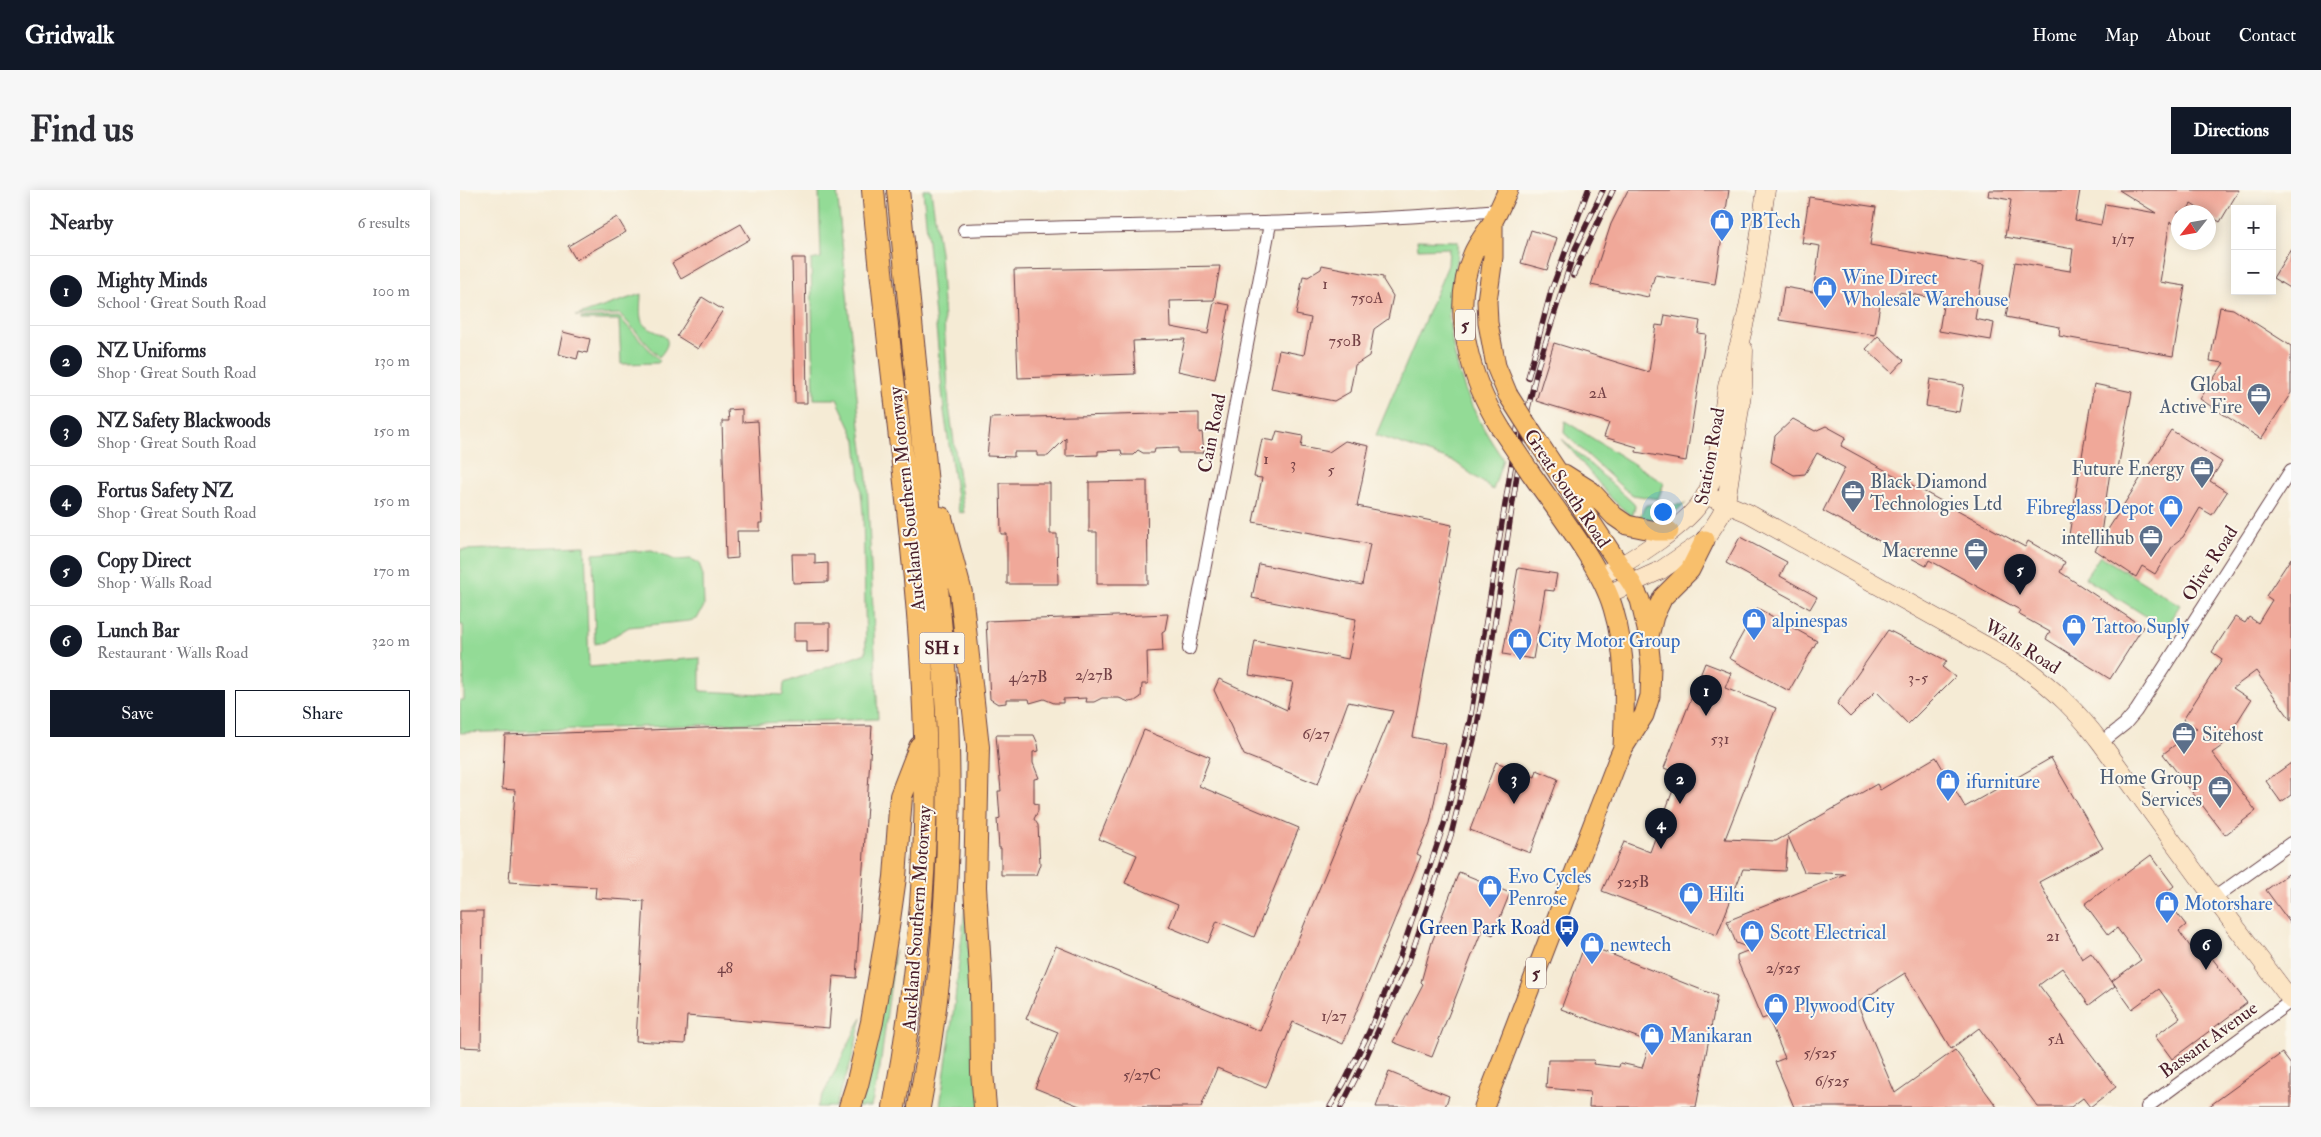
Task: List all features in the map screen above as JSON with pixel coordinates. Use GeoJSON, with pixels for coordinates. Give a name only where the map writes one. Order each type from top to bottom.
{"type":"FeatureCollection","features":[{"type":"Feature","properties":{"kind":"highway","name":"Auckland Southern Motorway"},"geometry":{"type":"LineString","coordinates":[[873,190],[919,631],[925,734],[924,864],[917,961],[905,1048],[894,1107]]}},
{"type":"Feature","properties":{"kind":"highway","name":"Auckland Southern Motorway"},"geometry":{"type":"LineString","coordinates":[[898,190],[944,664],[948,748],[948,844],[943,931],[936,1005],[919,1107]]}},
{"type":"Feature","properties":{"kind":"highway"},"geometry":{"type":"LineString","coordinates":[[924,452],[960,593],[977,737],[975,887],[985,1107]]}},
{"type":"Feature","properties":{"kind":"highway"},"geometry":{"type":"LineString","coordinates":[[850,1107],[872,1022],[888,927],[896,877],[901,796],[925,734]]}},
{"type":"Feature","properties":{"kind":"highway"},"geometry":{"type":"LineString","coordinates":[[981,986],[998,1107]]}},
{"type":"Feature","properties":{"kind":"main road","name":"Great South Road"},"geometry":{"type":"LineString","coordinates":[[1508,190],[1496,216],[1479,242],[1470,263],[1467,277],[1464,317],[1471,364],[1476,380],[1501,429],[1570,529],[1608,594],[1617,622],[1624,665],[1623,748]]}},
{"type":"Feature","properties":{"kind":"main road","name":"Station Road"},"geometry":{"type":"LineString","coordinates":[[1599,576],[1621,567],[1669,531],[1691,514],[1706,495],[1712,478],[1727,386],[1744,324],[1766,190]]}},
{"type":"Feature","properties":{"kind":"main road","name":"Great South Road"},"geometry":{"type":"LineString","coordinates":[[1484,1107],[1623,748],[1644,715],[1650,696],[1651,666],[1649,637],[1640,600],[1632,584],[1508,395],[1496,366],[1486,301],[1493,257],[1496,216]]}},
{"type":"Feature","properties":{"kind":"main road","name":"Station Road"},"geometry":{"type":"LineString","coordinates":[[1608,594],[1661,570],[1705,540],[1721,515],[1726,503],[1743,387],[1744,324]]}},
{"type":"Feature","properties":{"kind":"main road"},"geometry":{"type":"LineString","coordinates":[[1557,469],[1591,491],[1614,516],[1627,525],[1656,532],[1669,531]]}},
{"type":"Feature","properties":{"kind":"main road","name":"Walls Road"},"geometry":{"type":"LineString","coordinates":[[1706,495],[1726,503],[2024,667],[2056,691],[2084,720],[2291,1001]]}},
{"type":"Feature","properties":{"kind":"main road"},"geometry":{"type":"LineString","coordinates":[[1649,637],[1654,616],[1663,597],[1690,570],[1705,540]]}},
{"type":"Feature","properties":{"kind":"street"},"geometry":{"type":"LineString","coordinates":[[964,230],[1270,224],[1496,216]]}},
{"type":"Feature","properties":{"kind":"street","name":"Cain Road"},"geometry":{"type":"LineString","coordinates":[[1189,649],[1270,224]]}},
{"type":"Feature","properties":{"kind":"street","name":"Olive Road"},"geometry":{"type":"LineString","coordinates":[[2101,743],[2125,724],[2136,711],[2291,470]]}},
{"type":"Feature","properties":{"kind":"street"},"geometry":{"type":"LineString","coordinates":[[2214,898],[2291,843]]}},
{"type":"Feature","properties":{"kind":"street","name":"Bassant Avenue"},"geometry":{"type":"LineString","coordinates":[[2147,1107],[2291,1001]]}},
{"type":"Feature","properties":{"kind":"green space"},"geometry":{"type":"Polygon","coordinates":[[[819,190],[837,190],[860,427],[867,478],[878,719],[460,733],[460,700],[464,700],[463,625],[460,625],[460,550],[585,546],[589,667],[700,658],[700,691],[783,695],[784,683],[866,653],[863,513],[856,440],[837,399],[814,399],[811,260],[821,258],[819,190]]]}},
{"type":"Feature","properties":{"kind":"green space"},"geometry":{"type":"Polygon","coordinates":[[[923,190],[931,190],[940,253],[949,406],[964,513],[959,512],[944,411],[923,190]]]}},
{"type":"Feature","properties":{"kind":"green space"},"geometry":{"type":"Polygon","coordinates":[[[1417,240],[1458,241],[1458,257],[1450,301],[1449,321],[1457,366],[1463,383],[1476,414],[1503,459],[1493,490],[1455,462],[1376,435],[1448,265],[1449,248],[1418,249],[1417,240]]]}},
{"type":"Feature","properties":{"kind":"green space"},"geometry":{"type":"Polygon","coordinates":[[[641,294],[640,311],[642,322],[645,326],[666,338],[665,349],[659,357],[620,314],[576,316],[641,294]]]}},
{"type":"Feature","properties":{"kind":"green space"},"geometry":{"type":"Polygon","coordinates":[[[619,317],[660,361],[658,363],[621,364],[619,320],[581,320],[581,318],[619,317]]]}},
{"type":"Feature","properties":{"kind":"green space"},"geometry":{"type":"Polygon","coordinates":[[[1565,421],[1664,483],[1658,499],[1633,495],[1623,488],[1564,433],[1565,421]]]}},
{"type":"Feature","properties":{"kind":"green space"},"geometry":{"type":"Polygon","coordinates":[[[1562,439],[1633,503],[1635,506],[1632,517],[1612,499],[1562,439]]]}},
{"type":"Feature","properties":{"kind":"green space"},"geometry":{"type":"Polygon","coordinates":[[[1686,503],[1666,519],[1638,520],[1645,506],[1650,504],[1681,505],[1686,503]]]}},
{"type":"Feature","properties":{"kind":"green space"},"geometry":{"type":"Polygon","coordinates":[[[652,550],[675,560],[691,559],[699,563],[703,576],[704,606],[697,619],[629,627],[604,642],[595,644],[593,554],[652,550]]]}},
{"type":"Feature","properties":{"kind":"green space"},"geometry":{"type":"Polygon","coordinates":[[[2100,556],[2180,605],[2165,628],[2085,578],[2100,556]]]}},
{"type":"Feature","properties":{"kind":"green space"},"geometry":{"type":"Polygon","coordinates":[[[965,907],[982,1107],[940,1107],[955,1000],[965,907]]]}},
{"type":"Feature","properties":{"kind":"green space"},"geometry":{"type":"Polygon","coordinates":[[[895,950],[880,1068],[871,1107],[856,1107],[895,950]]]}},
{"type":"Feature","properties":{"kind":"green space"},"geometry":{"type":"Polygon","coordinates":[[[862,1017],[851,1062],[835,1107],[817,1107],[862,1017]]]}},
{"type":"Feature","properties":{"kind":"building"},"geometry":{"type":"Polygon","coordinates":[[[1628,190],[1729,190],[1715,284],[1655,275],[1648,297],[1591,285],[1611,224],[1628,190]]]}},
{"type":"Feature","properties":{"kind":"building"},"geometry":{"type":"Polygon","coordinates":[[[1989,190],[2080,190],[2075,220],[2101,225],[2105,204],[2156,213],[2119,190],[2239,190],[2220,222],[2216,220],[2216,205],[2171,205],[2171,222],[2160,282],[2185,286],[2173,356],[2059,336],[2060,327],[2006,317],[2015,262],[2070,271],[2073,249],[2005,237],[2011,200],[1988,196],[1989,190]]]}},
{"type":"Feature","properties":{"kind":"building"},"geometry":{"type":"Polygon","coordinates":[[[1809,197],[1876,207],[1870,245],[1984,265],[1975,319],[1994,323],[1991,340],[1939,331],[1944,300],[1899,292],[1897,301],[1881,298],[1875,335],[1779,320],[1784,287],[1813,292],[1820,246],[1802,243],[1809,197]]]}},
{"type":"Feature","properties":{"kind":"building"},"geometry":{"type":"Polygon","coordinates":[[[617,217],[626,232],[576,260],[568,246],[617,217]]]}},
{"type":"Feature","properties":{"kind":"building"},"geometry":{"type":"Polygon","coordinates":[[[741,224],[750,239],[681,279],[672,263],[741,224]]]}},
{"type":"Feature","properties":{"kind":"building"},"geometry":{"type":"Polygon","coordinates":[[[1531,230],[1557,238],[1547,270],[1521,263],[1531,230]]]}},
{"type":"Feature","properties":{"kind":"building"},"geometry":{"type":"Polygon","coordinates":[[[2291,249],[2291,289],[2276,280],[2276,273],[2291,249]]]}},
{"type":"Feature","properties":{"kind":"building"},"geometry":{"type":"Polygon","coordinates":[[[792,258],[805,258],[807,403],[795,403],[792,258]]]}},
{"type":"Feature","properties":{"kind":"building"},"geometry":{"type":"Polygon","coordinates":[[[1322,265],[1383,277],[1393,296],[1388,319],[1374,329],[1369,356],[1355,365],[1350,392],[1334,401],[1271,389],[1279,350],[1304,355],[1311,318],[1296,315],[1303,276],[1308,277],[1321,269],[1322,265]]]}},
{"type":"Feature","properties":{"kind":"building"},"geometry":{"type":"Polygon","coordinates":[[[1220,266],[1214,300],[1170,301],[1171,327],[1208,334],[1214,302],[1230,305],[1215,379],[1178,371],[1185,339],[1133,341],[1135,374],[1018,378],[1014,270],[1220,266]]]}},
{"type":"Feature","properties":{"kind":"building"},"geometry":{"type":"Polygon","coordinates":[[[702,297],[723,310],[698,349],[677,336],[702,297]]]}},
{"type":"Feature","properties":{"kind":"building"},"geometry":{"type":"Polygon","coordinates":[[[2220,307],[2233,309],[2291,346],[2291,393],[2261,439],[2200,399],[2224,363],[2210,361],[2220,307]]]}},
{"type":"Feature","properties":{"kind":"building"},"geometry":{"type":"Polygon","coordinates":[[[1665,315],[1700,321],[1698,333],[1706,334],[1686,461],[1636,452],[1637,447],[1604,437],[1609,423],[1536,401],[1554,343],[1649,372],[1656,325],[1663,326],[1665,315]]]}},
{"type":"Feature","properties":{"kind":"building"},"geometry":{"type":"Polygon","coordinates":[[[563,332],[590,339],[587,353],[579,351],[577,359],[558,354],[563,332]]]}},
{"type":"Feature","properties":{"kind":"building"},"geometry":{"type":"Polygon","coordinates":[[[1878,336],[1904,360],[1892,373],[1866,349],[1878,336]]]}},
{"type":"Feature","properties":{"kind":"building"},"geometry":{"type":"Polygon","coordinates":[[[1930,379],[1964,385],[1959,412],[1926,406],[1930,379]]]}},
{"type":"Feature","properties":{"kind":"building"},"geometry":{"type":"Polygon","coordinates":[[[2094,384],[2132,392],[2117,474],[2110,472],[2100,540],[2069,535],[2094,384]]]}},
{"type":"Feature","properties":{"kind":"building"},"geometry":{"type":"Polygon","coordinates":[[[742,409],[742,422],[758,421],[763,523],[760,523],[760,531],[737,531],[738,558],[726,559],[722,421],[729,421],[728,410],[742,409]]]}},
{"type":"Feature","properties":{"kind":"building"},"geometry":{"type":"Polygon","coordinates":[[[1199,413],[1199,433],[1202,432],[1204,453],[1178,453],[1178,448],[1155,449],[1154,453],[1143,453],[1138,450],[1133,455],[1122,455],[1121,450],[1098,451],[1098,455],[1066,456],[1066,438],[1048,456],[1037,456],[1037,452],[1014,452],[1014,457],[987,456],[991,418],[1199,413]]]}},
{"type":"Feature","properties":{"kind":"building"},"geometry":{"type":"Polygon","coordinates":[[[1793,419],[1815,431],[1826,426],[1846,437],[1841,446],[2025,547],[2028,541],[2065,562],[2060,572],[2143,627],[2110,679],[2046,639],[2050,632],[2018,614],[2020,610],[1929,560],[1926,566],[1823,511],[1845,468],[1817,453],[1805,474],[1794,475],[1771,462],[1775,436],[1793,419]]]}},
{"type":"Feature","properties":{"kind":"building"},"geometry":{"type":"Polygon","coordinates":[[[2171,430],[2222,462],[2210,481],[2227,492],[2212,515],[2200,508],[2183,537],[2174,544],[2155,574],[2142,566],[2136,577],[2095,550],[2171,430]]]}},
{"type":"Feature","properties":{"kind":"building"},"geometry":{"type":"Polygon","coordinates":[[[1277,431],[1303,436],[1301,447],[1329,452],[1345,441],[1369,446],[1357,506],[1452,525],[1412,737],[1446,744],[1430,823],[1417,854],[1421,856],[1343,1044],[1293,1022],[1266,1088],[1217,1068],[1201,1107],[1082,1107],[1035,1088],[1058,1032],[1026,1019],[1056,946],[1260,1031],[1393,711],[1348,702],[1318,784],[1244,755],[1214,690],[1219,679],[1287,710],[1293,682],[1249,675],[1255,641],[1348,659],[1356,619],[1252,598],[1259,564],[1362,585],[1370,544],[1253,522],[1262,478],[1254,477],[1262,439],[1274,441],[1277,431]]]}},
{"type":"Feature","properties":{"kind":"building"},"geometry":{"type":"Polygon","coordinates":[[[1147,481],[1148,584],[1097,584],[1097,532],[1089,532],[1089,482],[1147,481]]]}},
{"type":"Feature","properties":{"kind":"building"},"geometry":{"type":"Polygon","coordinates":[[[1000,483],[1050,483],[1050,534],[1057,534],[1058,584],[1007,584],[1007,534],[1001,534],[1000,483]]]}},
{"type":"Feature","properties":{"kind":"building"},"geometry":{"type":"Polygon","coordinates":[[[1740,537],[1787,562],[1780,576],[1817,597],[1810,609],[1726,563],[1740,537]]]}},
{"type":"Feature","properties":{"kind":"building"},"geometry":{"type":"Polygon","coordinates":[[[792,554],[815,554],[815,564],[828,563],[828,582],[793,583],[792,554]]]}},
{"type":"Feature","properties":{"kind":"building"},"geometry":{"type":"Polygon","coordinates":[[[2291,558],[2291,720],[2256,671],[2233,688],[2251,700],[2222,746],[2212,753],[2256,811],[2225,835],[2163,754],[2197,728],[2183,720],[2222,659],[2212,652],[2235,617],[2245,623],[2249,617],[2258,623],[2272,600],[2266,596],[2291,558]]]}},
{"type":"Feature","properties":{"kind":"building"},"geometry":{"type":"Polygon","coordinates":[[[1518,568],[1557,574],[1554,591],[1545,590],[1533,659],[1503,654],[1518,568]]]}},
{"type":"Feature","properties":{"kind":"building"},"geometry":{"type":"Polygon","coordinates":[[[1757,608],[1817,641],[1789,691],[1729,658],[1757,608]]]}},
{"type":"Feature","properties":{"kind":"building"},"geometry":{"type":"Polygon","coordinates":[[[1168,614],[1165,630],[1162,632],[1163,651],[1147,652],[1148,684],[1142,684],[1141,697],[1135,701],[1129,702],[1119,698],[1102,698],[1094,702],[1086,702],[1087,698],[1063,699],[1063,703],[1054,703],[1044,699],[1030,703],[1029,699],[1006,699],[1006,703],[998,704],[990,699],[986,621],[1168,614]]]}},
{"type":"Feature","properties":{"kind":"building"},"geometry":{"type":"Polygon","coordinates":[[[794,623],[830,623],[830,651],[807,652],[807,641],[794,641],[794,623]]]}},
{"type":"Feature","properties":{"kind":"building"},"geometry":{"type":"Polygon","coordinates":[[[1888,630],[1947,661],[1942,667],[1955,677],[1908,724],[1876,691],[1850,717],[1837,704],[1888,630]]]}},
{"type":"Feature","properties":{"kind":"building"},"geometry":{"type":"Polygon","coordinates":[[[1705,663],[1731,673],[1725,688],[1776,708],[1725,839],[1776,841],[1877,784],[1880,790],[1936,757],[1965,807],[2051,758],[2103,848],[2039,882],[2082,959],[2091,953],[2115,986],[2089,1005],[2062,968],[2039,985],[2116,1087],[2090,1107],[2083,1098],[2071,1107],[2038,1107],[1979,1028],[1951,1049],[1905,973],[1857,1003],[1895,1093],[1955,1050],[1997,1107],[1794,1107],[1775,1062],[1785,1058],[1768,1017],[1762,1019],[1737,960],[1737,955],[1752,949],[1736,943],[1727,921],[1845,874],[1804,872],[1788,836],[1785,871],[1743,869],[1717,935],[1602,891],[1624,842],[1650,852],[1679,774],[1664,768],[1705,663]]]}},
{"type":"Feature","properties":{"kind":"building"},"geometry":{"type":"Polygon","coordinates":[[[872,726],[856,978],[833,976],[829,1028],[687,1016],[685,1044],[636,1041],[644,901],[595,898],[596,887],[509,882],[515,790],[502,789],[505,735],[732,727],[872,726]]]}},
{"type":"Feature","properties":{"kind":"building"},"geometry":{"type":"Polygon","coordinates":[[[1144,730],[1210,757],[1199,786],[1299,828],[1254,937],[1217,921],[1208,943],[1169,927],[1178,905],[1125,883],[1137,855],[1099,839],[1144,730]]]}},
{"type":"Feature","properties":{"kind":"building"},"geometry":{"type":"Polygon","coordinates":[[[996,735],[1034,735],[1038,744],[1039,751],[1033,752],[1033,763],[1039,778],[1034,779],[1034,803],[1038,804],[1038,811],[1034,819],[1038,825],[1040,864],[1036,875],[1001,875],[1001,848],[999,848],[997,819],[1000,818],[998,791],[1001,791],[996,735]]]}},
{"type":"Feature","properties":{"kind":"building"},"geometry":{"type":"Polygon","coordinates":[[[1496,762],[1535,777],[1537,770],[1558,779],[1530,853],[1470,830],[1496,762]]]}},
{"type":"Feature","properties":{"kind":"building"},"geometry":{"type":"Polygon","coordinates":[[[2291,763],[2291,795],[2281,802],[2266,781],[2291,763]]]}},
{"type":"Feature","properties":{"kind":"building"},"geometry":{"type":"Polygon","coordinates":[[[2151,855],[2174,886],[2163,895],[2186,925],[2179,931],[2199,959],[2208,953],[2247,1003],[2172,1059],[2155,1036],[2180,1018],[2159,989],[2132,1009],[2112,981],[2141,960],[2117,928],[2108,935],[2085,904],[2151,855]]]}},
{"type":"Feature","properties":{"kind":"building"},"geometry":{"type":"Polygon","coordinates":[[[1459,872],[1510,893],[1493,935],[1482,930],[1432,1057],[1393,1042],[1423,984],[1421,982],[1432,942],[1459,872]]]}},
{"type":"Feature","properties":{"kind":"building"},"geometry":{"type":"Polygon","coordinates":[[[2291,872],[2291,924],[2266,890],[2291,872]]]}},
{"type":"Feature","properties":{"kind":"building"},"geometry":{"type":"Polygon","coordinates":[[[460,911],[483,911],[481,1048],[460,1047],[460,911]]]}},
{"type":"Feature","properties":{"kind":"building"},"geometry":{"type":"Polygon","coordinates":[[[1585,944],[1717,996],[1696,1107],[1589,1107],[1590,1092],[1546,1088],[1548,1060],[1594,1060],[1593,1064],[1619,1067],[1620,1063],[1642,1068],[1650,1042],[1561,1009],[1585,944]]]}},
{"type":"Feature","properties":{"kind":"building"},"geometry":{"type":"Polygon","coordinates":[[[2282,1053],[2291,1065],[2291,1107],[2208,1107],[2282,1053]]]}},
{"type":"Feature","properties":{"kind":"building"},"geometry":{"type":"Polygon","coordinates":[[[1389,1072],[1449,1096],[1445,1107],[1376,1107],[1389,1072]]]}},
{"type":"Feature","properties":{"kind":"railway"},"geometry":{"type":"LineString","coordinates":[[1528,378],[1551,291],[1588,190]]}},
{"type":"Feature","properties":{"kind":"railway"},"geometry":{"type":"LineString","coordinates":[[1341,1107],[1364,1062],[1409,961],[1451,835],[1476,731],[1490,655],[1525,421],[1538,366],[1575,249],[1603,190]]}},
{"type":"Feature","properties":{"kind":"railway"},"geometry":{"type":"LineString","coordinates":[[1573,276],[1613,190]]}},
{"type":"Feature","properties":{"kind":"railway"},"geometry":{"type":"LineString","coordinates":[[1330,1107],[1369,1032],[1400,956],[1445,821],[1470,720],[1520,412]]}},
{"type":"Feature","properties":{"kind":"place","name":"PBTech"},"geometry":{"type":"Point","coordinates":[1722,242]}},
{"type":"Feature","properties":{"kind":"place","name":"Wine Direct Wholesale Warehouse"},"geometry":{"type":"Point","coordinates":[1825,309]}},
{"type":"Feature","properties":{"kind":"place","name":"Global Active Fire"},"geometry":{"type":"Point","coordinates":[2259,416]}},
{"type":"Feature","properties":{"kind":"place","name":"Future Energy"},"geometry":{"type":"Point","coordinates":[2202,489]}},
{"type":"Feature","properties":{"kind":"place","name":"Black Diamond Technologies Ltd"},"geometry":{"type":"Point","coordinates":[1853,513]}},
{"type":"Feature","properties":{"kind":"place","name":"Fibreglass Depot"},"geometry":{"type":"Point","coordinates":[2171,528]}},
{"type":"Feature","properties":{"kind":"place","name":"intellihub"},"geometry":{"type":"Point","coordinates":[2151,558]}},
{"type":"Feature","properties":{"kind":"place","name":"Macrenne"},"geometry":{"type":"Point","coordinates":[1976,571]}},
{"type":"Feature","properties":{"kind":"place","name":"Copy Direct"},"geometry":{"type":"Point","coordinates":[2020,595]}},
{"type":"Feature","properties":{"kind":"place","name":"alpinespas"},"geometry":{"type":"Point","coordinates":[1754,641]}},
{"type":"Feature","properties":{"kind":"place","name":"Tattoo Suply"},"geometry":{"type":"Point","coordinates":[2074,647]}},
{"type":"Feature","properties":{"kind":"place","name":"City Motor Group"},"geometry":{"type":"Point","coordinates":[1520,661]}},
{"type":"Feature","properties":{"kind":"place","name":"Mighty Minds"},"geometry":{"type":"Point","coordinates":[1706,716]}},
{"type":"Feature","properties":{"kind":"place","name":"Sitehost"},"geometry":{"type":"Point","coordinates":[2184,755]}},
{"type":"Feature","properties":{"kind":"place","name":"ifurniture"},"geometry":{"type":"Point","coordinates":[1948,802]}},
{"type":"Feature","properties":{"kind":"place","name":"NZ Safety Blackwoods"},"geometry":{"type":"Point","coordinates":[1514,804]}},
{"type":"Feature","properties":{"kind":"place","name":"NZ Uniforms"},"geometry":{"type":"Point","coordinates":[1680,804]}},
{"type":"Feature","properties":{"kind":"place","name":"Home Group Services"},"geometry":{"type":"Point","coordinates":[2220,809]}},
{"type":"Feature","properties":{"kind":"place","name":"Fortus Safety NZ"},"geometry":{"type":"Point","coordinates":[1661,849]}},
{"type":"Feature","properties":{"kind":"place","name":"Evo Cycles Penrose"},"geometry":{"type":"Point","coordinates":[1490,908]}},
{"type":"Feature","properties":{"kind":"place","name":"Hilti"},"geometry":{"type":"Point","coordinates":[1691,915]}},
{"type":"Feature","properties":{"kind":"place","name":"Motorshare"},"geometry":{"type":"Point","coordinates":[2167,924]}},
{"type":"Feature","properties":{"kind":"place","name":"Green Park Road"},"geometry":{"type":"Point","coordinates":[1567,948]}},
{"type":"Feature","properties":{"kind":"place","name":"Scott Electrical"},"geometry":{"type":"Point","coordinates":[1752,953]}},
{"type":"Feature","properties":{"kind":"place","name":"newtech"},"geometry":{"type":"Point","coordinates":[1592,965]}},
{"type":"Feature","properties":{"kind":"place","name":"Lunch Bar"},"geometry":{"type":"Point","coordinates":[2206,970]}},
{"type":"Feature","properties":{"kind":"place","name":"Plywood City"},"geometry":{"type":"Point","coordinates":[1776,1026]}},
{"type":"Feature","properties":{"kind":"place","name":"Manikaran"},"geometry":{"type":"Point","coordinates":[1652,1056]}}]}
